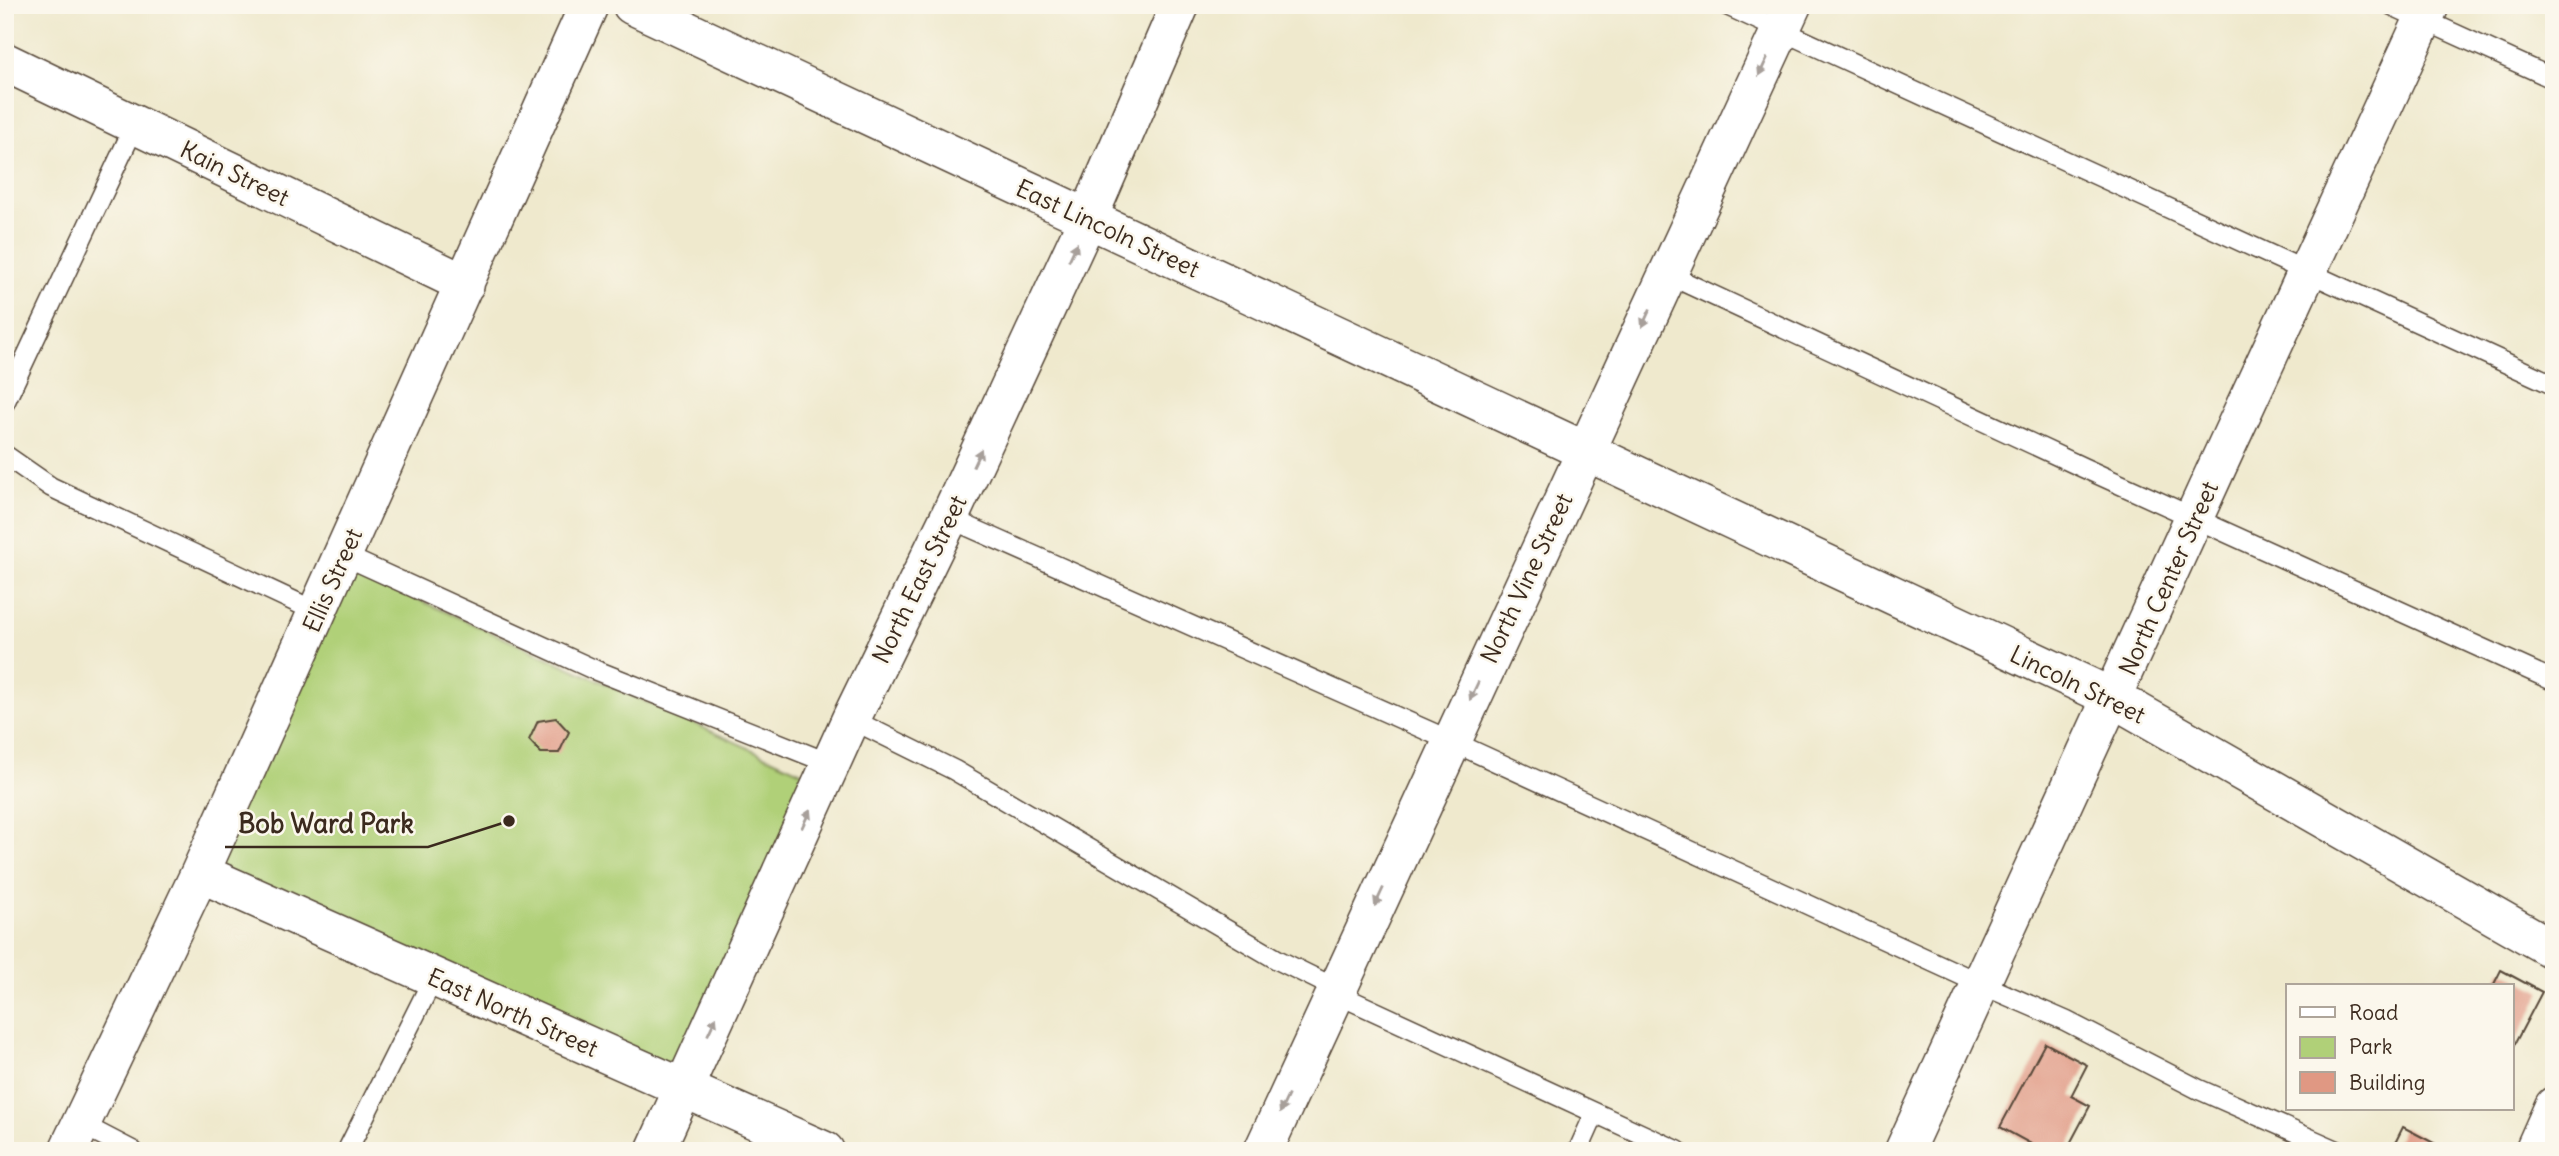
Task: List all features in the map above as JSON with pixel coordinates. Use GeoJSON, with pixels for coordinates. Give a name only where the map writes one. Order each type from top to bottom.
{"type":"FeatureCollection","features":[{"type":"Feature","properties":{"kind":"street","name":"Ellis Street"},"geometry":{"type":"LineString","coordinates":[[74,1137],[200,873],[589,5]]}},
{"type":"Feature","properties":{"kind":"street","name":"East Lincoln Street"},"geometry":{"type":"LineString","coordinates":[[632,5],[1585,451]]}},
{"type":"Feature","properties":{"kind":"street","name":"North East Street"},"geometry":{"type":"LineString","coordinates":[[655,1151],[851,719],[949,518],[1088,218],[1181,5]]}},
{"type":"Feature","properties":{"kind":"street","name":"North Center Street"},"geometry":{"type":"LineString","coordinates":[[1905,1151],[2307,270],[2415,10]]}},
{"type":"Feature","properties":{"kind":"street","name":"North Vine Street"},"geometry":{"type":"LineString","coordinates":[[1263,1151],[1786,18]]}},
{"type":"Feature","properties":{"kind":"street","name":"Kain Street"},"geometry":{"type":"LineString","coordinates":[[5,62],[465,284]]}},
{"type":"Feature","properties":{"kind":"street","name":"Lincoln Street"},"geometry":{"type":"LineString","coordinates":[[1585,451],[2113,698],[2554,950]]}},
{"type":"Feature","properties":{"kind":"street","name":"East North Street"},"geometry":{"type":"LineString","coordinates":[[200,873],[825,1151]]}},
{"type":"Feature","properties":{"kind":"street"},"geometry":{"type":"LineString","coordinates":[[2534,1151],[2554,1106]]}},
{"type":"Feature","properties":{"kind":"lane"},"geometry":{"type":"LineString","coordinates":[[1726,5],[1786,18],[2307,270],[2554,385]]}},
{"type":"Feature","properties":{"kind":"lane"},"geometry":{"type":"LineString","coordinates":[[2415,10],[2554,79]]}},
{"type":"Feature","properties":{"kind":"lane"},"geometry":{"type":"LineString","coordinates":[[5,401],[135,125]]}},
{"type":"Feature","properties":{"kind":"lane"},"geometry":{"type":"LineString","coordinates":[[1667,274],[2554,681]]}},
{"type":"Feature","properties":{"kind":"lane"},"geometry":{"type":"LineString","coordinates":[[5,455],[51,487],[317,612]]}},
{"type":"Feature","properties":{"kind":"lane"},"geometry":{"type":"LineString","coordinates":[[949,518],[1451,741],[2066,1021],[2198,1089],[2338,1151]]}},
{"type":"Feature","properties":{"kind":"lane"},"geometry":{"type":"LineString","coordinates":[[343,555],[595,670],[831,764]]}},
{"type":"Feature","properties":{"kind":"lane"},"geometry":{"type":"LineString","coordinates":[[851,719],[954,770],[1278,960],[1336,991],[1678,1151]]}},
{"type":"Feature","properties":{"kind":"lane"},"geometry":{"type":"LineString","coordinates":[[346,1151],[433,977]]}},
{"type":"Feature","properties":{"kind":"lane"},"geometry":{"type":"LineString","coordinates":[[1578,1151],[1595,1112]]}},
{"type":"Feature","properties":{"kind":"lane"},"geometry":{"type":"LineString","coordinates":[[74,1137],[133,1151]]}},
{"type":"Feature","properties":{"kind":"green space"},"geometry":{"type":"Polygon","coordinates":[[[337,563],[815,778],[676,1068],[205,864],[337,563]]]}},
{"type":"Feature","properties":{"kind":"building"},"geometry":{"type":"Polygon","coordinates":[[[556,718],[569,732],[559,753],[541,753],[529,740],[538,721],[556,718]]]}},
{"type":"Feature","properties":{"kind":"building"},"geometry":{"type":"Polygon","coordinates":[[[2501,970],[2542,992],[2514,1045],[2514,984],[2494,984],[2501,970]]]}},
{"type":"Feature","properties":{"kind":"building"},"geometry":{"type":"Polygon","coordinates":[[[2045,1043],[2087,1065],[2071,1096],[2090,1106],[2066,1151],[2044,1151],[2000,1127],[2045,1043]]]}},
{"type":"Feature","properties":{"kind":"building"},"geometry":{"type":"Polygon","coordinates":[[[2403,1127],[2449,1151],[2391,1151],[2403,1127]]]}},
{"type":"Feature","properties":{"kind":"place","name":"Bob Ward Park"},"geometry":{"type":"Point","coordinates":[509,821]}}]}
